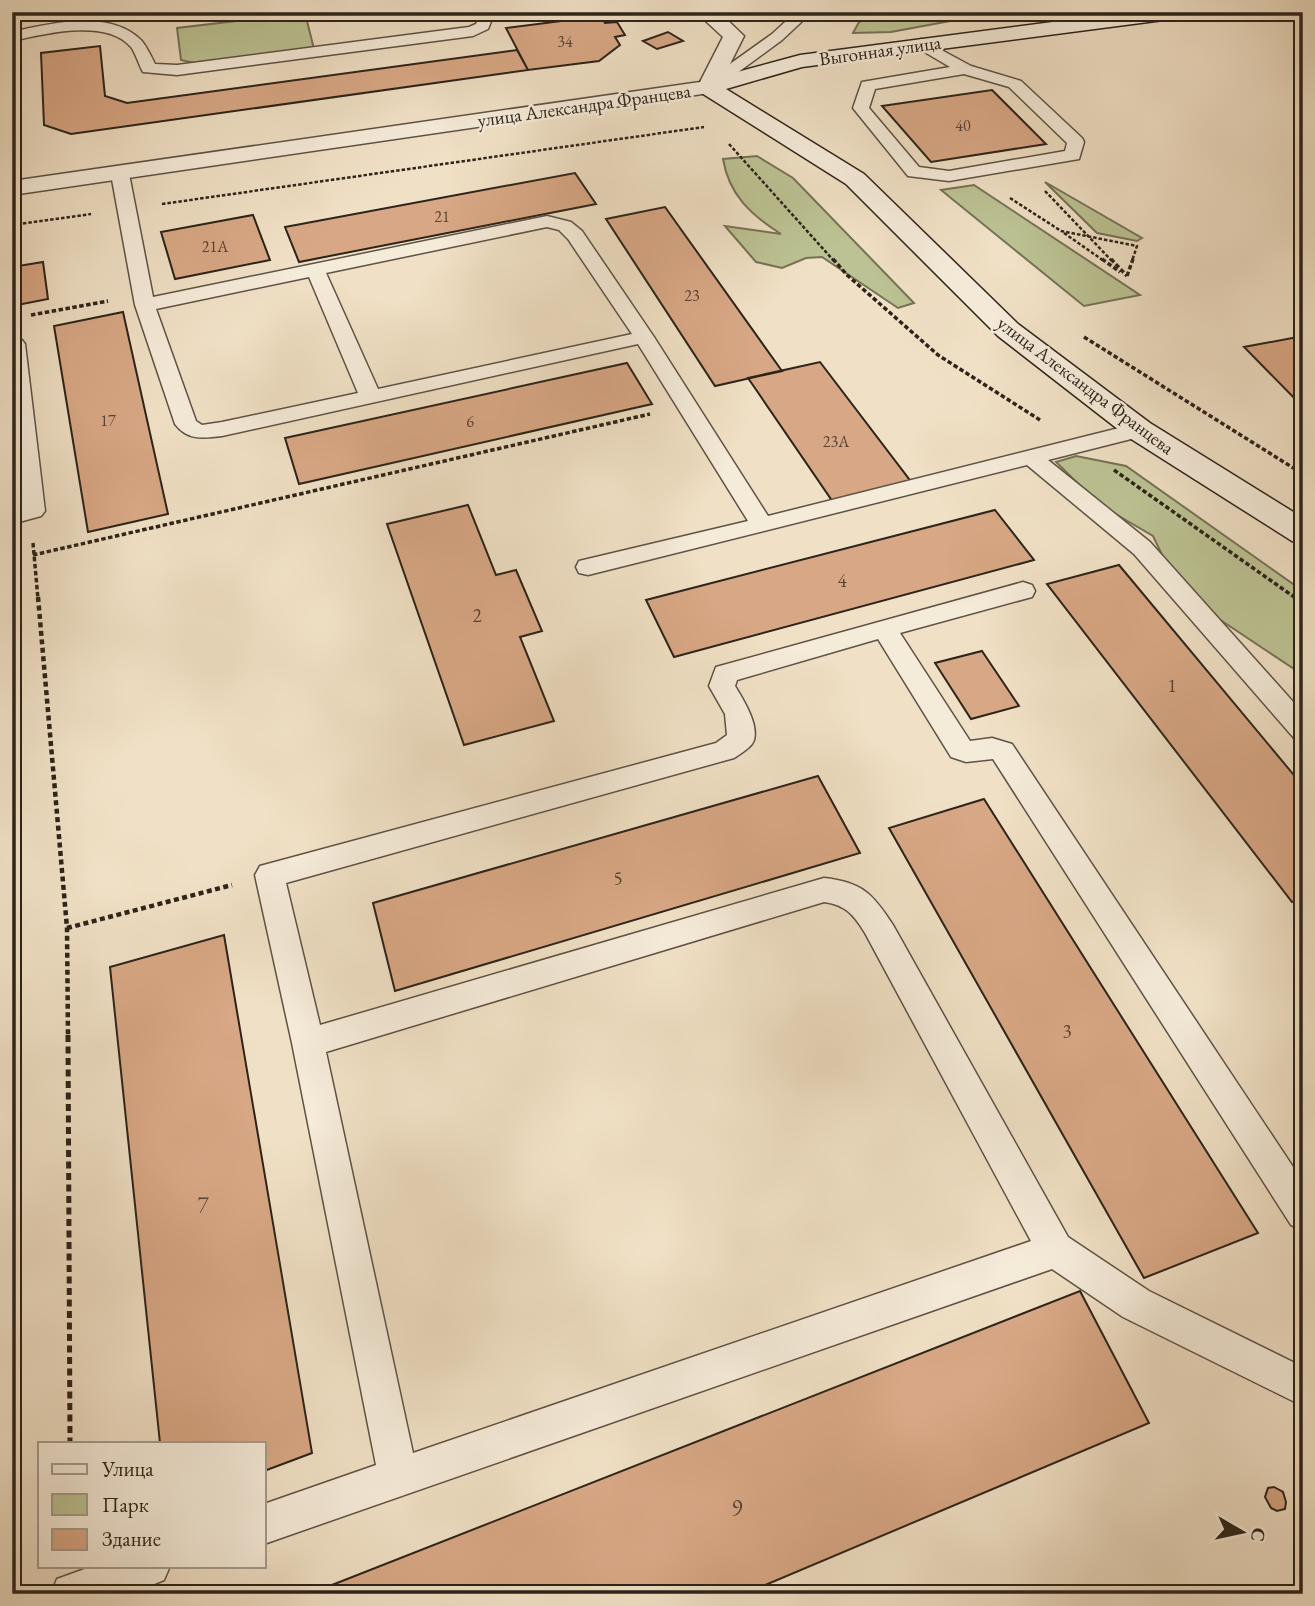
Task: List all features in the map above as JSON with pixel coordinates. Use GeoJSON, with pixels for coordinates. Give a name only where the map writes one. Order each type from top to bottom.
{"type":"FeatureCollection","features":[{"type":"Feature","properties":{"kind":"street"},"geometry":{"type":"LineString","coordinates":[[706,12],[734,36],[708,87]]}},
{"type":"Feature","properties":{"kind":"street","name":"Выгонная улица"},"geometry":{"type":"LineString","coordinates":[[708,87],[800,61],[1179,12]]}},
{"type":"Feature","properties":{"kind":"street","name":"улица Александра Францева"},"geometry":{"type":"LineString","coordinates":[[12,188],[708,87],[855,179],[1008,330],[1139,430],[1303,533]]}},
{"type":"Feature","properties":{"kind":"lane"},"geometry":{"type":"LineString","coordinates":[[12,37],[87,26],[106,27],[135,42],[149,69],[177,71],[473,32],[482,26],[485,19],[481,12]]}},
{"type":"Feature","properties":{"kind":"lane"},"geometry":{"type":"LineString","coordinates":[[708,87],[777,37],[805,12]]}},
{"type":"Feature","properties":{"kind":"lane"},"geometry":{"type":"LineString","coordinates":[[921,44],[965,69],[1015,84],[1076,142],[1073,155],[949,176],[915,172],[861,108],[868,85],[965,69]]}},
{"type":"Feature","properties":{"kind":"lane"},"geometry":{"type":"LineString","coordinates":[[120,174],[129,209],[144,300],[186,424],[198,432],[644,337]]}},
{"type":"Feature","properties":{"kind":"lane"},"geometry":{"type":"LineString","coordinates":[[144,300],[315,269],[547,221],[565,226],[575,235],[644,337],[762,525]]}},
{"type":"Feature","properties":{"kind":"lane"},"geometry":{"type":"LineString","coordinates":[[315,269],[370,395]]}},
{"type":"Feature","properties":{"kind":"lane"},"geometry":{"type":"LineString","coordinates":[[12,343],[15,344],[23,513]]}},
{"type":"Feature","properties":{"kind":"lane"},"geometry":{"type":"LineString","coordinates":[[588,567],[1139,430]]}},
{"type":"Feature","properties":{"kind":"lane"},"geometry":{"type":"LineString","coordinates":[[1029,456],[1142,548],[1303,731]]}},
{"type":"Feature","properties":{"kind":"lane"},"geometry":{"type":"LineString","coordinates":[[398,1476],[271,875],[724,751],[741,739],[738,714],[722,686],[725,674],[1023,591]]}},
{"type":"Feature","properties":{"kind":"lane"},"geometry":{"type":"LineString","coordinates":[[884,628],[961,750],[969,753],[993,747],[1002,751],[1303,1213]]}},
{"type":"Feature","properties":{"kind":"lane"},"geometry":{"type":"LineString","coordinates":[[308,1043],[824,890],[846,892],[862,902],[882,934],[1055,1250],[1136,1304],[1303,1387]]}},
{"type":"Feature","properties":{"kind":"lane"},"geometry":{"type":"LineString","coordinates":[[266,1523],[1055,1250]]}},
{"type":"Feature","properties":{"kind":"lane"},"geometry":{"type":"LineString","coordinates":[[72,1594],[144,1568]]}},
{"type":"Feature","properties":{"kind":"path"},"geometry":{"type":"LineString","coordinates":[[12,225],[713,125]]}},
{"type":"Feature","properties":{"kind":"path"},"geometry":{"type":"LineString","coordinates":[[722,135],[847,275],[928,346],[1078,444],[1303,603]]}},
{"type":"Feature","properties":{"kind":"path"},"geometry":{"type":"LineString","coordinates":[[1019,164],[1127,276]]}},
{"type":"Feature","properties":{"kind":"path"},"geometry":{"type":"LineString","coordinates":[[970,173],[1127,276]]}},
{"type":"Feature","properties":{"kind":"path"},"geometry":{"type":"LineString","coordinates":[[1060,231],[1138,246],[1127,276]]}},
{"type":"Feature","properties":{"kind":"path"},"geometry":{"type":"LineString","coordinates":[[25,316],[144,300]]}},
{"type":"Feature","properties":{"kind":"path"},"geometry":{"type":"LineString","coordinates":[[1075,331],[1173,395],[1303,474]]}},
{"type":"Feature","properties":{"kind":"path"},"geometry":{"type":"LineString","coordinates":[[33,555],[687,405]]}},
{"type":"Feature","properties":{"kind":"path"},"geometry":{"type":"LineString","coordinates":[[23,513],[33,555],[67,928],[70,1442]]}},
{"type":"Feature","properties":{"kind":"path"},"geometry":{"type":"LineString","coordinates":[[67,928],[271,875]]}},
{"type":"Feature","properties":{"kind":"green space"},"geometry":{"type":"Polygon","coordinates":[[[882,12],[1010,16],[1008,20],[961,19],[891,32],[853,33],[859,22],[882,12]]]}},
{"type":"Feature","properties":{"kind":"green space"},"geometry":{"type":"Polygon","coordinates":[[[305,13],[314,49],[194,63],[181,60],[177,28],[305,13]]]}},
{"type":"Feature","properties":{"kind":"green space"},"geometry":{"type":"Polygon","coordinates":[[[757,156],[793,178],[914,303],[898,308],[822,257],[806,258],[782,268],[756,262],[725,226],[781,234],[751,211],[736,194],[723,159],[757,156]]]}},
{"type":"Feature","properties":{"kind":"green space"},"geometry":{"type":"Polygon","coordinates":[[[1045,182],[1142,238],[1137,241],[1097,233],[1045,182]]]}},
{"type":"Feature","properties":{"kind":"green space"},"geometry":{"type":"Polygon","coordinates":[[[974,185],[1140,295],[1084,306],[941,190],[974,185]]]}},
{"type":"Feature","properties":{"kind":"green space"},"geometry":{"type":"Polygon","coordinates":[[[1076,456],[1126,466],[1303,591],[1303,675],[1219,619],[1164,559],[1153,536],[1100,505],[1056,462],[1076,456]]]}},
{"type":"Feature","properties":{"kind":"building"},"geometry":{"type":"Polygon","coordinates":[[[601,16],[605,23],[617,22],[625,35],[615,37],[620,45],[599,61],[528,70],[506,28],[601,16]]]}},
{"type":"Feature","properties":{"kind":"building"},"geometry":{"type":"Polygon","coordinates":[[[668,32],[683,41],[657,49],[643,41],[668,32]]]}},
{"type":"Feature","properties":{"kind":"building"},"geometry":{"type":"Polygon","coordinates":[[[100,46],[105,96],[127,103],[517,50],[528,70],[71,134],[44,125],[41,53],[100,46]]]}},
{"type":"Feature","properties":{"kind":"building"},"geometry":{"type":"Polygon","coordinates":[[[992,90],[1046,144],[931,162],[882,106],[992,90]]]}},
{"type":"Feature","properties":{"kind":"building"},"geometry":{"type":"Polygon","coordinates":[[[575,173],[596,204],[299,262],[285,227],[575,173]]]}},
{"type":"Feature","properties":{"kind":"building"},"geometry":{"type":"Polygon","coordinates":[[[665,207],[782,371],[715,386],[606,219],[665,207]]]}},
{"type":"Feature","properties":{"kind":"building"},"geometry":{"type":"Polygon","coordinates":[[[253,215],[270,260],[175,279],[161,232],[253,215]]]}},
{"type":"Feature","properties":{"kind":"building"},"geometry":{"type":"Polygon","coordinates":[[[43,262],[48,299],[12,306],[12,267],[43,262]]]}},
{"type":"Feature","properties":{"kind":"building"},"geometry":{"type":"Polygon","coordinates":[[[123,312],[168,514],[88,532],[54,326],[123,312]]]}},
{"type":"Feature","properties":{"kind":"building"},"geometry":{"type":"Polygon","coordinates":[[[1303,336],[1303,407],[1244,347],[1303,336]]]}},
{"type":"Feature","properties":{"kind":"building"},"geometry":{"type":"Polygon","coordinates":[[[820,362],[912,483],[833,502],[748,378],[820,362]]]}},
{"type":"Feature","properties":{"kind":"building"},"geometry":{"type":"Polygon","coordinates":[[[627,363],[652,404],[299,484],[285,438],[627,363]]]}},
{"type":"Feature","properties":{"kind":"building"},"geometry":{"type":"Polygon","coordinates":[[[468,505],[496,575],[516,570],[542,631],[520,637],[554,721],[464,745],[387,524],[468,505]]]}},
{"type":"Feature","properties":{"kind":"building"},"geometry":{"type":"Polygon","coordinates":[[[995,510],[1034,560],[674,657],[646,600],[995,510]]]}},
{"type":"Feature","properties":{"kind":"building"},"geometry":{"type":"Polygon","coordinates":[[[1119,565],[1303,786],[1303,898],[1292,902],[1047,584],[1119,565]]]}},
{"type":"Feature","properties":{"kind":"building"},"geometry":{"type":"Polygon","coordinates":[[[982,651],[1019,706],[971,719],[935,663],[982,651]]]}},
{"type":"Feature","properties":{"kind":"building"},"geometry":{"type":"Polygon","coordinates":[[[818,776],[860,853],[395,991],[373,903],[818,776]]]}},
{"type":"Feature","properties":{"kind":"building"},"geometry":{"type":"Polygon","coordinates":[[[984,799],[1258,1233],[1144,1278],[889,828],[984,799]]]}},
{"type":"Feature","properties":{"kind":"building"},"geometry":{"type":"Polygon","coordinates":[[[224,935],[312,1453],[266,1470],[266,1442],[160,1442],[110,967],[224,935]]]}},
{"type":"Feature","properties":{"kind":"building"},"geometry":{"type":"Polygon","coordinates":[[[1080,1291],[1149,1423],[744,1594],[309,1594],[1080,1291]]]}},
{"type":"Feature","properties":{"kind":"building"},"geometry":{"type":"Polygon","coordinates":[[[1274,1487],[1283,1492],[1285,1509],[1277,1511],[1271,1508],[1265,1497],[1268,1488],[1274,1487]]]}}]}
